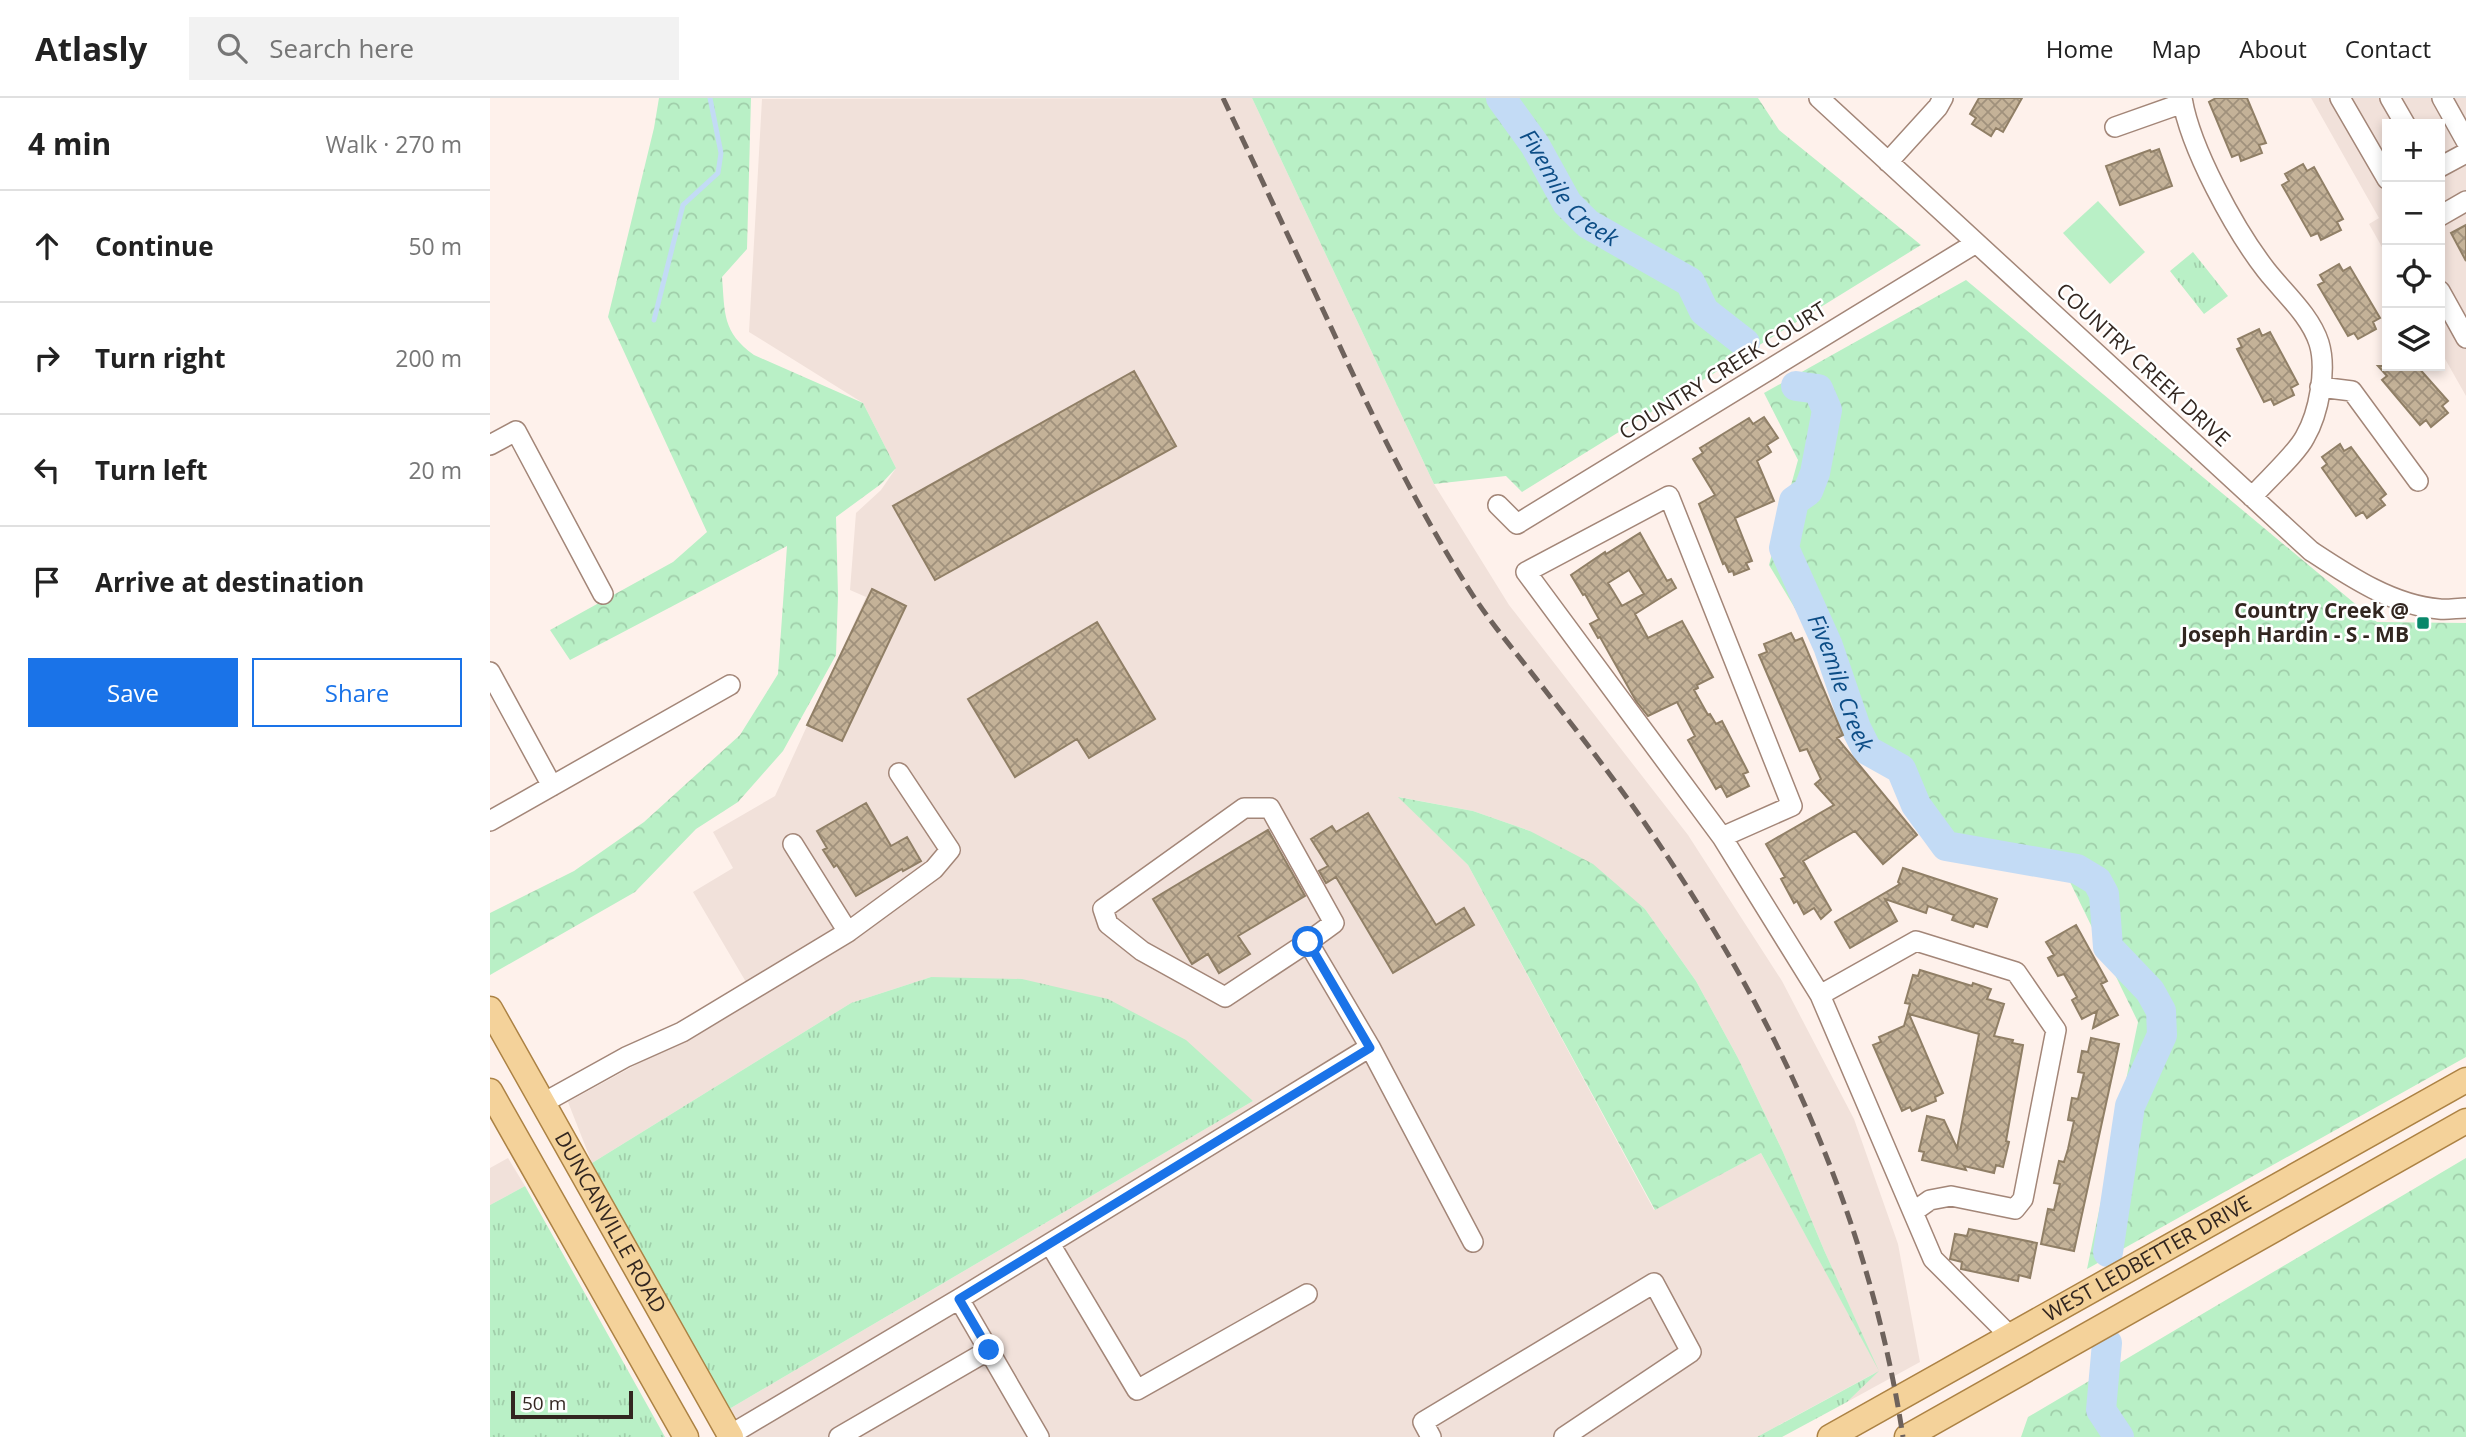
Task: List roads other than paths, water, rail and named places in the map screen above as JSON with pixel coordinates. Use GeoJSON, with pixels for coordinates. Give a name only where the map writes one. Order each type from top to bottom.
{"type":"FeatureCollection","features":[{"type":"Feature","properties":{"kind":"main road","name":"DUNCANVILLE ROAD"},"geometry":{"type":"LineString","coordinates":[[490,1009],[729,1436]]}},
{"type":"Feature","properties":{"kind":"main road","name":"WEST LEDBETTER DRIVE"},"geometry":{"type":"LineString","coordinates":[[1830,1437],[2466,1080]]}},
{"type":"Feature","properties":{"kind":"main road","name":"DUNCANVILLE ROAD"},"geometry":{"type":"LineString","coordinates":[[490,1091],[686,1437]]}},
{"type":"Feature","properties":{"kind":"main road"},"geometry":{"type":"LineString","coordinates":[[508,1123],[543,1103]]}},
{"type":"Feature","properties":{"kind":"main road","name":"WEST LEDBETTER DRIVE"},"geometry":{"type":"LineString","coordinates":[[1907,1437],[2466,1121]]}},
{"type":"Feature","properties":{"kind":"main road"},"geometry":{"type":"LineString","coordinates":[[2010,1336],[2029,1369]]}},
{"type":"Feature","properties":{"kind":"street","name":"COUNTRY CREEK DRIVE"},"geometry":{"type":"LineString","coordinates":[[1819,98],[2311,551],[2353,579],[2407,602],[2438,609],[2466,608]]}},
{"type":"Feature","properties":{"kind":"street"},"geometry":{"type":"LineString","coordinates":[[1888,162],[1943,98]]}},
{"type":"Feature","properties":{"kind":"street"},"geometry":{"type":"LineString","coordinates":[[2340,98],[2382,170]]}},
{"type":"Feature","properties":{"kind":"street"},"geometry":{"type":"LineString","coordinates":[[2390,98],[2402,119]]}},
{"type":"Feature","properties":{"kind":"street"},"geometry":{"type":"LineString","coordinates":[[2442,98],[2466,141]]}},
{"type":"Feature","properties":{"kind":"street"},"geometry":{"type":"LineString","coordinates":[[2115,127],[2183,101],[2196,145],[2222,200],[2262,264],[2299,309],[2318,341],[2323,365],[2320,387],[2305,437],[2252,497]]}},
{"type":"Feature","properties":{"kind":"street"},"geometry":{"type":"LineString","coordinates":[[2445,164],[2466,153]]}},
{"type":"Feature","properties":{"kind":"street"},"geometry":{"type":"LineString","coordinates":[[2445,213],[2466,201]]}},
{"type":"Feature","properties":{"kind":"street","name":"COUNTRY CREEK COURT"},"geometry":{"type":"LineString","coordinates":[[1498,505],[1517,524],[1976,243]]}},
{"type":"Feature","properties":{"kind":"street"},"geometry":{"type":"LineString","coordinates":[[2445,300],[2466,338]]}},
{"type":"Feature","properties":{"kind":"street"},"geometry":{"type":"LineString","coordinates":[[2320,387],[2352,391],[2418,481]]}},
{"type":"Feature","properties":{"kind":"street"},"geometry":{"type":"LineString","coordinates":[[490,445],[516,431],[603,594]]}},
{"type":"Feature","properties":{"kind":"street"},"geometry":{"type":"LineString","coordinates":[[1721,837],[1792,806],[1669,496],[1526,572],[1721,837],[1820,995],[1933,1259],[2010,1336]]}},
{"type":"Feature","properties":{"kind":"street"},"geometry":{"type":"LineString","coordinates":[[490,673],[552,786]]}},
{"type":"Feature","properties":{"kind":"street"},"geometry":{"type":"LineString","coordinates":[[490,821],[730,685]]}},
{"type":"Feature","properties":{"kind":"street"},"geometry":{"type":"LineString","coordinates":[[543,1103],[625,1057],[682,1032],[848,932],[934,869],[950,850],[899,773]]}},
{"type":"Feature","properties":{"kind":"street"},"geometry":{"type":"LineString","coordinates":[[1244,807],[1270,808],[1334,923],[1308,942],[1225,997],[1142,951],[1108,924],[1103,909],[1244,807]]}},
{"type":"Feature","properties":{"kind":"street"},"geometry":{"type":"LineString","coordinates":[[793,844],[848,932]]}},
{"type":"Feature","properties":{"kind":"street"},"geometry":{"type":"LineString","coordinates":[[1820,995],[1916,941],[2016,972],[2056,1030],[2022,1199],[2015,1209],[1951,1196],[1930,1200],[1913,1212]]}},
{"type":"Feature","properties":{"kind":"street"},"geometry":{"type":"LineString","coordinates":[[1308,942],[1370,1048],[1473,1242]]}},
{"type":"Feature","properties":{"kind":"street"},"geometry":{"type":"LineString","coordinates":[[729,1436],[1370,1048]]}},
{"type":"Feature","properties":{"kind":"street"},"geometry":{"type":"LineString","coordinates":[[1050,1244],[1137,1390],[1307,1294]]}},
{"type":"Feature","properties":{"kind":"street"},"geometry":{"type":"LineString","coordinates":[[1431,1437],[1423,1423],[1654,1283],[1691,1352],[1564,1437]]}},
{"type":"Feature","properties":{"kind":"street"},"geometry":{"type":"LineString","coordinates":[[959,1299],[1039,1437]]}},
{"type":"Feature","properties":{"kind":"street"},"geometry":{"type":"LineString","coordinates":[[839,1437],[989,1350]]}},
{"type":"Feature","properties":{"kind":"waterway"},"geometry":{"type":"LineString","coordinates":[[654,320],[683,205],[718,173],[721,153],[710,98]]}},
{"type":"Feature","properties":{"kind":"waterway","name":"Fivemile Creek"},"geometry":{"type":"LineString","coordinates":[[1501,98],[1535,145],[1567,203],[1588,224],[1690,282],[1704,311],[1745,343]]}},
{"type":"Feature","properties":{"kind":"waterway","name":"Fivemile Creek"},"geometry":{"type":"LineString","coordinates":[[1796,386],[1818,389],[1827,410],[1815,473],[1808,491],[1794,501],[1784,548],[1828,646],[1856,728],[1867,750],[1901,769],[1916,805],[1946,846],[2077,869],[2097,881],[2104,894],[2108,947],[2150,991],[2161,1011],[2162,1035],[2130,1106],[2108,1252]]}},
{"type":"Feature","properties":{"kind":"waterway","name":"Fivemile Creek"},"geometry":{"type":"LineString","coordinates":[[2107,1343],[2101,1410],[2119,1437]]}},
{"type":"Feature","properties":{"kind":"railway"},"geometry":{"type":"LineString","coordinates":[[1223,98],[1396,462],[1433,529],[1488,618],[1595,754],[1646,825],[1692,895],[1775,1041],[1810,1116],[1866,1273],[1887,1354],[1903,1437]]}},
{"type":"Feature","properties":{"kind":"place","name":"Country Creek @ Joseph Hardin - S - MB"},"geometry":{"type":"Point","coordinates":[2423,623]}}]}
